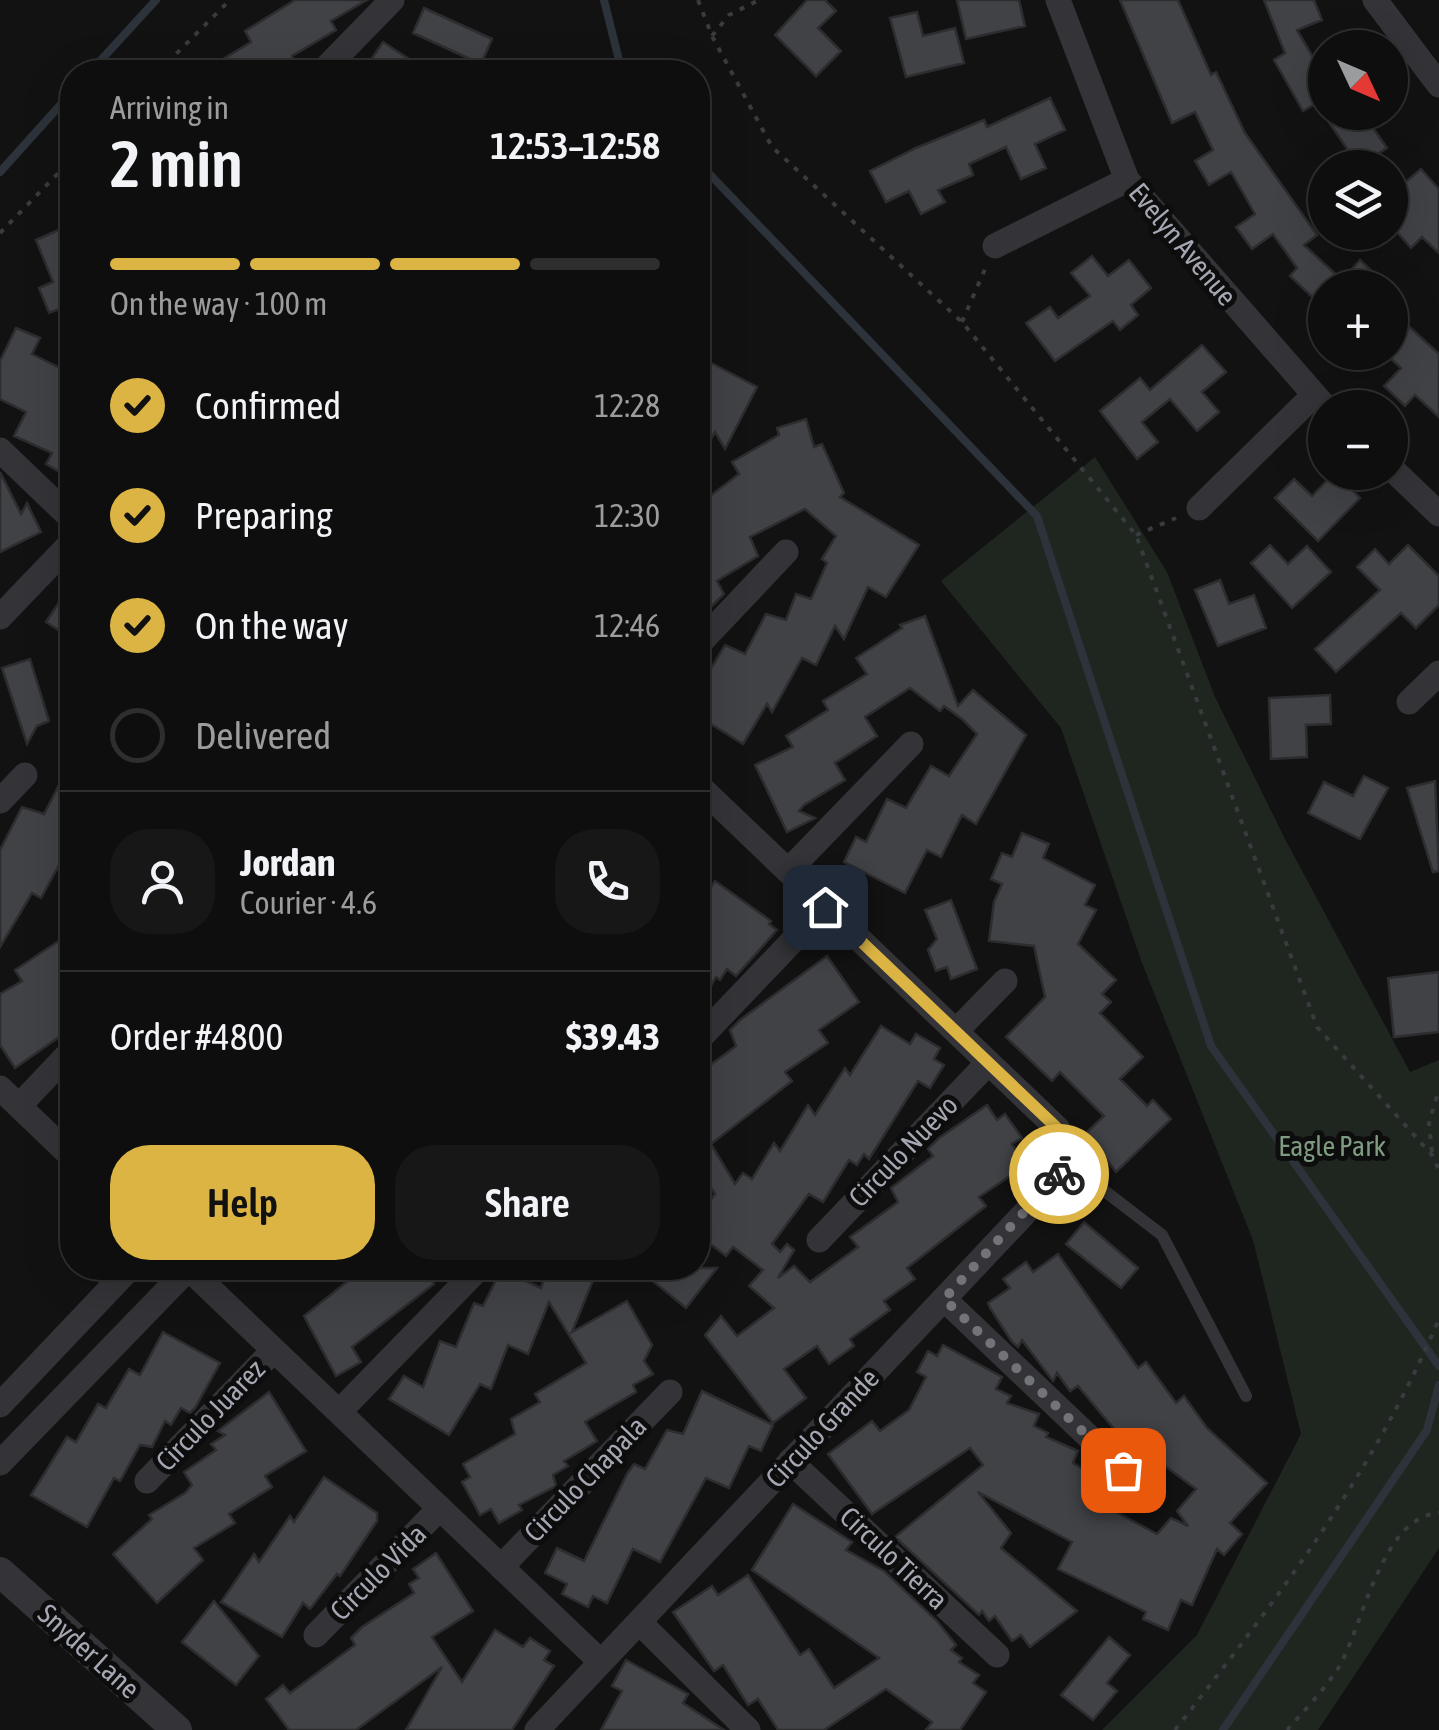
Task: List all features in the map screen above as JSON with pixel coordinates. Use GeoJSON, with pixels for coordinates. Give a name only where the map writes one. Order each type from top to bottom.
{"type":"FeatureCollection","features":[{"type":"Feature","properties":{"kind":"street"},"geometry":{"type":"LineString","coordinates":[[334,60],[392,0]]}},
{"type":"Feature","properties":{"kind":"street","name":"Evelyn Avenue"},"geometry":{"type":"LineString","coordinates":[[1058,0],[1127,180],[1310,390]]}},
{"type":"Feature","properties":{"kind":"street"},"geometry":{"type":"LineString","coordinates":[[1375,0],[1439,84]]}},
{"type":"Feature","properties":{"kind":"street"},"geometry":{"type":"LineString","coordinates":[[995,246],[1127,180]]}},
{"type":"Feature","properties":{"kind":"street"},"geometry":{"type":"LineString","coordinates":[[1199,508],[1308,412]]}},
{"type":"Feature","properties":{"kind":"street"},"geometry":{"type":"LineString","coordinates":[[0,450],[60,508]]}},
{"type":"Feature","properties":{"kind":"street"},"geometry":{"type":"LineString","coordinates":[[1408,485],[1439,514]]}},
{"type":"Feature","properties":{"kind":"street"},"geometry":{"type":"LineString","coordinates":[[710,632],[786,552]]}},
{"type":"Feature","properties":{"kind":"street"},"geometry":{"type":"LineString","coordinates":[[0,617],[60,554]]}},
{"type":"Feature","properties":{"kind":"street"},"geometry":{"type":"LineString","coordinates":[[1409,702],[1439,673]]}},
{"type":"Feature","properties":{"kind":"street"},"geometry":{"type":"LineString","coordinates":[[788,871],[911,744]]}},
{"type":"Feature","properties":{"kind":"street"},"geometry":{"type":"LineString","coordinates":[[0,801],[24,775]]}},
{"type":"Feature","properties":{"kind":"street"},"geometry":{"type":"LineString","coordinates":[[710,796],[1058,1129],[1063,1159]]}},
{"type":"Feature","properties":{"kind":"street"},"geometry":{"type":"LineString","coordinates":[[710,1027],[825,907]]}},
{"type":"Feature","properties":{"kind":"street"},"geometry":{"type":"LineString","coordinates":[[956,1032],[1005,981]]}},
{"type":"Feature","properties":{"kind":"street"},"geometry":{"type":"LineString","coordinates":[[60,1059],[9,1097],[60,1146]]}},
{"type":"Feature","properties":{"kind":"street","name":"Circulo Nuevo"},"geometry":{"type":"LineString","coordinates":[[819,1240],[988,1062]]}},
{"type":"Feature","properties":{"kind":"street","name":"Circulo Grande"},"geometry":{"type":"LineString","coordinates":[[536,1730],[1058,1179],[1063,1159]]}},
{"type":"Feature","properties":{"kind":"street"},"geometry":{"type":"LineString","coordinates":[[0,1405],[119,1280]]}},
{"type":"Feature","properties":{"kind":"street"},"geometry":{"type":"LineString","coordinates":[[0,1463],[176,1280]]}},
{"type":"Feature","properties":{"kind":"street"},"geometry":{"type":"LineString","coordinates":[[201,1280],[601,1662]]}},
{"type":"Feature","properties":{"kind":"street"},"geometry":{"type":"LineString","coordinates":[[339,1412],[467,1280]]}},
{"type":"Feature","properties":{"kind":"street"},"geometry":{"type":"LineString","coordinates":[[944,1299],[1148,1494]]}},
{"type":"Feature","properties":{"kind":"street","name":"Circulo Juarez"},"geometry":{"type":"LineString","coordinates":[[147,1481],[274,1350]]}},
{"type":"Feature","properties":{"kind":"street","name":"Circulo Chapala"},"geometry":{"type":"LineString","coordinates":[[501,1567],[670,1392]]}},
{"type":"Feature","properties":{"kind":"street","name":"Circulo Tierra"},"geometry":{"type":"LineString","coordinates":[[790,1462],[997,1655]]}},
{"type":"Feature","properties":{"kind":"street","name":"Circulo Vida"},"geometry":{"type":"LineString","coordinates":[[316,1635],[440,1508]]}},
{"type":"Feature","properties":{"kind":"street","name":"Snyder Lane"},"geometry":{"type":"LineString","coordinates":[[0,1572],[178,1730]]}},
{"type":"Feature","properties":{"kind":"street"},"geometry":{"type":"LineString","coordinates":[[639,1622],[748,1730]]}},
{"type":"Feature","properties":{"kind":"lane"},"geometry":{"type":"LineString","coordinates":[[1063,1159],[1162,1234],[1246,1396]]}},
{"type":"Feature","properties":{"kind":"path"},"geometry":{"type":"LineString","coordinates":[[170,60],[230,0]]}},
{"type":"Feature","properties":{"kind":"path"},"geometry":{"type":"LineString","coordinates":[[698,0],[712,36],[772,148],[962,322],[1136,536],[1316,1027],[1432,1155],[1439,1170]]}},
{"type":"Feature","properties":{"kind":"path"},"geometry":{"type":"LineString","coordinates":[[712,36],[729,15],[759,0]]}},
{"type":"Feature","properties":{"kind":"path"},"geometry":{"type":"LineString","coordinates":[[0,233],[60,171]]}},
{"type":"Feature","properties":{"kind":"path"},"geometry":{"type":"LineString","coordinates":[[962,322],[995,246]]}},
{"type":"Feature","properties":{"kind":"path"},"geometry":{"type":"LineString","coordinates":[[1136,536],[1199,508]]}},
{"type":"Feature","properties":{"kind":"path"},"geometry":{"type":"LineString","coordinates":[[1432,1155],[1429,1123],[1439,1089]]}},
{"type":"Feature","properties":{"kind":"path"},"geometry":{"type":"LineString","coordinates":[[1175,1730],[1296,1576],[1404,1400],[1439,1319]]}},
{"type":"Feature","properties":{"kind":"path"},"geometry":{"type":"LineString","coordinates":[[1287,1730],[1338,1668],[1378,1570],[1409,1529],[1439,1513]]}},
{"type":"Feature","properties":{"kind":"green space","name":"Eagle Park"},"geometry":{"type":"Polygon","coordinates":[[[1095,457],[1167,572],[1215,697],[1285,839],[1410,1072],[1439,1060],[1439,1548],[1318,1730],[1102,1730],[1197,1635],[1301,1434],[1253,1240],[1142,963],[1061,728],[941,581],[1095,457]]]}},
{"type":"Feature","properties":{"kind":"building"},"geometry":{"type":"Polygon","coordinates":[[[295,0],[367,0],[331,21],[336,30],[292,56],[294,60],[222,60],[251,42],[245,31],[295,0]]]}},
{"type":"Feature","properties":{"kind":"building"},"geometry":{"type":"Polygon","coordinates":[[[807,0],[825,0],[836,11],[818,28],[841,51],[816,76],[775,35],[807,0]]]}},
{"type":"Feature","properties":{"kind":"building"},"geometry":{"type":"Polygon","coordinates":[[[957,0],[1019,0],[1025,26],[966,39],[957,0]]]}},
{"type":"Feature","properties":{"kind":"building"},"geometry":{"type":"Polygon","coordinates":[[[1120,0],[1178,0],[1211,75],[1216,72],[1245,133],[1308,222],[1308,242],[1304,245],[1331,270],[1308,270],[1308,293],[1290,276],[1297,268],[1273,234],[1252,249],[1236,227],[1255,214],[1231,172],[1209,185],[1195,161],[1213,150],[1195,112],[1172,123],[1120,0]]]}},
{"type":"Feature","properties":{"kind":"building"},"geometry":{"type":"Polygon","coordinates":[[[1264,0],[1314,0],[1322,20],[1297,30],[1308,49],[1308,108],[1303,111],[1274,60],[1285,53],[1264,0]]]}},
{"type":"Feature","properties":{"kind":"building"},"geometry":{"type":"Polygon","coordinates":[[[424,8],[492,39],[483,60],[472,60],[413,33],[424,8]]]}},
{"type":"Feature","properties":{"kind":"building"},"geometry":{"type":"Polygon","coordinates":[[[917,12],[923,36],[955,28],[964,63],[906,77],[890,18],[917,12]]]}},
{"type":"Feature","properties":{"kind":"building"},"geometry":{"type":"Polygon","coordinates":[[[383,42],[411,60],[371,60],[383,42]]]}},
{"type":"Feature","properties":{"kind":"building"},"geometry":{"type":"Polygon","coordinates":[[[1050,98],[1065,130],[1035,144],[1046,168],[1021,179],[1006,147],[969,164],[973,175],[938,190],[945,202],[921,214],[909,191],[886,202],[870,171],[984,120],[987,127],[1050,98]]]}},
{"type":"Feature","properties":{"kind":"building"},"geometry":{"type":"Polygon","coordinates":[[[1334,130],[1374,130],[1387,148],[1384,150],[1348,150],[1334,130]]]}},
{"type":"Feature","properties":{"kind":"building"},"geometry":{"type":"Polygon","coordinates":[[[1421,169],[1439,189],[1439,253],[1422,237],[1411,248],[1408,245],[1408,180],[1421,169]]]}},
{"type":"Feature","properties":{"kind":"building"},"geometry":{"type":"Polygon","coordinates":[[[60,229],[60,309],[49,313],[39,288],[53,282],[36,240],[60,229]]]}},
{"type":"Feature","properties":{"kind":"building"},"geometry":{"type":"Polygon","coordinates":[[[1092,256],[1108,276],[1129,260],[1151,288],[1131,305],[1138,315],[1120,330],[1113,321],[1055,361],[1026,323],[1050,307],[1058,318],[1090,296],[1071,273],[1092,256]]]}},
{"type":"Feature","properties":{"kind":"building"},"geometry":{"type":"Polygon","coordinates":[[[1360,260],[1371,270],[1351,270],[1360,260]]]}},
{"type":"Feature","properties":{"kind":"building"},"geometry":{"type":"Polygon","coordinates":[[[1408,326],[1439,354],[1439,417],[1415,395],[1408,403],[1408,390],[1388,390],[1384,386],[1399,370],[1408,370],[1408,326]]]}},
{"type":"Feature","properties":{"kind":"building"},"geometry":{"type":"Polygon","coordinates":[[[16,328],[40,338],[32,354],[60,368],[60,472],[46,464],[52,453],[14,436],[26,412],[0,399],[0,361],[16,328]]]}},
{"type":"Feature","properties":{"kind":"building"},"geometry":{"type":"Polygon","coordinates":[[[1202,345],[1226,372],[1202,392],[1219,412],[1197,431],[1170,399],[1142,422],[1158,442],[1137,459],[1100,411],[1140,378],[1150,390],[1202,345]]]}},
{"type":"Feature","properties":{"kind":"building"},"geometry":{"type":"Polygon","coordinates":[[[710,362],[757,387],[725,449],[715,432],[710,441],[710,362]]]}},
{"type":"Feature","properties":{"kind":"building"},"geometry":{"type":"Polygon","coordinates":[[[806,419],[814,447],[822,444],[844,493],[840,497],[919,545],[886,597],[868,587],[844,639],[835,626],[816,665],[802,658],[772,712],[767,704],[743,744],[710,723],[710,670],[725,645],[745,654],[766,614],[786,620],[796,594],[811,599],[827,563],[822,559],[836,536],[805,509],[750,537],[758,556],[717,581],[724,594],[710,608],[710,496],[739,474],[732,462],[779,435],[777,428],[806,419]]]}},
{"type":"Feature","properties":{"kind":"building"},"geometry":{"type":"Polygon","coordinates":[[[0,472],[21,514],[27,503],[41,532],[0,552],[0,472]]]}},
{"type":"Feature","properties":{"kind":"building"},"geometry":{"type":"Polygon","coordinates":[[[1294,479],[1312,496],[1318,490],[1352,490],[1360,498],[1318,541],[1275,498],[1294,479]]]}},
{"type":"Feature","properties":{"kind":"building"},"geometry":{"type":"Polygon","coordinates":[[[1270,545],[1288,564],[1307,546],[1331,572],[1292,608],[1251,563],[1270,545]]]}},
{"type":"Feature","properties":{"kind":"building"},"geometry":{"type":"Polygon","coordinates":[[[1408,545],[1439,576],[1439,605],[1416,628],[1401,613],[1336,672],[1315,649],[1380,590],[1357,567],[1375,549],[1389,564],[1408,545]]]}},
{"type":"Feature","properties":{"kind":"building"},"geometry":{"type":"Polygon","coordinates":[[[1220,580],[1229,604],[1254,595],[1266,628],[1218,646],[1195,590],[1220,580]]]}},
{"type":"Feature","properties":{"kind":"building"},"geometry":{"type":"Polygon","coordinates":[[[60,601],[60,631],[46,622],[60,601]]]}},
{"type":"Feature","properties":{"kind":"building"},"geometry":{"type":"Polygon","coordinates":[[[925,616],[958,706],[973,690],[1026,735],[976,824],[962,815],[941,857],[927,850],[905,893],[844,862],[856,837],[866,842],[887,799],[906,808],[931,766],[949,776],[977,734],[962,719],[944,706],[940,711],[910,688],[865,717],[877,736],[835,763],[845,780],[804,805],[799,811],[815,818],[787,832],[755,765],[793,747],[786,736],[828,710],[823,701],[867,674],[856,658],[902,628],[900,625],[925,616]]]}},
{"type":"Feature","properties":{"kind":"building"},"geometry":{"type":"Polygon","coordinates":[[[30,659],[49,721],[37,726],[27,744],[2,668],[30,659]]]}},
{"type":"Feature","properties":{"kind":"building"},"geometry":{"type":"Polygon","coordinates":[[[1330,695],[1331,724],[1306,725],[1307,757],[1271,759],[1269,698],[1330,695]]]}},
{"type":"Feature","properties":{"kind":"building"},"geometry":{"type":"Polygon","coordinates":[[[1364,776],[1388,788],[1360,839],[1308,813],[1324,782],[1353,796],[1364,776]]]}},
{"type":"Feature","properties":{"kind":"building"},"geometry":{"type":"Polygon","coordinates":[[[1435,781],[1439,871],[1433,872],[1407,788],[1435,781]]]}},
{"type":"Feature","properties":{"kind":"building"},"geometry":{"type":"Polygon","coordinates":[[[60,783],[60,863],[41,898],[32,893],[0,947],[0,850],[22,807],[44,814],[60,783]]]}},
{"type":"Feature","properties":{"kind":"building"},"geometry":{"type":"Polygon","coordinates":[[[1022,833],[1049,844],[1043,858],[1095,885],[1085,905],[1096,910],[1078,944],[1116,980],[1102,994],[1111,1002],[1100,1013],[1143,1057],[1120,1079],[1147,1106],[1153,1100],[1171,1119],[1116,1172],[1086,1133],[1104,1116],[1060,1072],[1052,1081],[1006,1037],[1045,997],[1034,946],[989,941],[994,902],[1002,884],[991,879],[1002,853],[1012,857],[1022,833]]]}},
{"type":"Feature","properties":{"kind":"building"},"geometry":{"type":"Polygon","coordinates":[[[715,881],[771,921],[769,924],[777,930],[736,976],[727,969],[710,988],[710,889],[715,881]]]}},
{"type":"Feature","properties":{"kind":"building"},"geometry":{"type":"Polygon","coordinates":[[[951,900],[977,969],[951,979],[947,967],[936,971],[928,950],[937,939],[925,910],[951,900]]]}},
{"type":"Feature","properties":{"kind":"building"},"geometry":{"type":"Polygon","coordinates":[[[60,940],[60,1036],[15,1068],[0,1045],[0,994],[22,981],[15,970],[60,940]]]}},
{"type":"Feature","properties":{"kind":"building"},"geometry":{"type":"Polygon","coordinates":[[[827,956],[859,1002],[819,1030],[828,1043],[785,1072],[792,1081],[711,1144],[735,1184],[743,1173],[752,1179],[774,1143],[780,1151],[808,1105],[815,1115],[845,1068],[850,1075],[881,1026],[910,1044],[916,1034],[940,1048],[934,1059],[944,1065],[930,1088],[918,1081],[869,1159],[864,1154],[857,1165],[849,1160],[823,1202],[809,1194],[772,1244],[780,1252],[787,1244],[794,1250],[778,1278],[794,1266],[810,1282],[858,1247],[850,1237],[898,1202],[891,1188],[933,1156],[928,1149],[939,1138],[987,1105],[997,1120],[1005,1114],[1022,1138],[1012,1144],[1026,1165],[979,1197],[986,1206],[907,1268],[915,1279],[884,1301],[890,1310],[850,1339],[854,1346],[829,1364],[817,1346],[784,1369],[806,1398],[773,1423],[705,1335],[721,1316],[737,1336],[774,1308],[749,1286],[763,1270],[733,1247],[726,1256],[710,1244],[710,1201],[715,1194],[710,1186],[710,1065],[736,1046],[730,1030],[827,956]]]}},
{"type":"Feature","properties":{"kind":"building"},"geometry":{"type":"Polygon","coordinates":[[[1439,972],[1439,1032],[1394,1037],[1388,978],[1439,972]]]}},
{"type":"Feature","properties":{"kind":"building"},"geometry":{"type":"Polygon","coordinates":[[[1084,1222],[1138,1268],[1121,1288],[1066,1244],[1084,1222]]]}},
{"type":"Feature","properties":{"kind":"building"},"geometry":{"type":"Polygon","coordinates":[[[1058,1254],[1138,1368],[1146,1362],[1176,1403],[1184,1396],[1207,1428],[1267,1483],[1230,1523],[1242,1534],[1224,1555],[1217,1549],[1192,1605],[1181,1600],[1168,1630],[1143,1619],[1146,1612],[1058,1569],[1072,1542],[978,1492],[1011,1533],[1001,1548],[1077,1611],[1030,1647],[1021,1635],[1012,1641],[995,1616],[989,1621],[982,1611],[979,1615],[895,1537],[983,1465],[970,1448],[872,1514],[828,1454],[872,1421],[880,1431],[909,1410],[926,1377],[917,1372],[928,1351],[937,1356],[943,1345],[1002,1377],[996,1389],[1011,1396],[1007,1403],[1039,1414],[1034,1426],[1048,1433],[1046,1437],[1078,1451],[1073,1463],[1114,1488],[1108,1499],[1122,1506],[1118,1513],[1157,1534],[1171,1518],[1188,1526],[1177,1511],[1196,1489],[1150,1455],[1141,1461],[1078,1386],[1070,1391],[1057,1373],[1053,1381],[1022,1340],[1018,1347],[1012,1342],[990,1308],[988,1303],[1010,1288],[1003,1279],[1026,1262],[1033,1272],[1058,1254]]]}},
{"type":"Feature","properties":{"kind":"building"},"geometry":{"type":"Polygon","coordinates":[[[349,1280],[431,1280],[434,1284],[352,1347],[361,1362],[336,1376],[304,1316],[349,1280]]]}},
{"type":"Feature","properties":{"kind":"building"},"geometry":{"type":"Polygon","coordinates":[[[496,1280],[523,1280],[541,1288],[544,1280],[593,1280],[572,1332],[627,1301],[652,1345],[644,1361],[653,1374],[633,1385],[636,1392],[585,1422],[597,1441],[564,1461],[568,1466],[553,1475],[556,1486],[519,1505],[522,1510],[499,1523],[491,1509],[480,1515],[462,1482],[470,1477],[463,1464],[515,1434],[511,1419],[540,1402],[535,1394],[586,1363],[549,1302],[528,1354],[508,1345],[491,1389],[480,1384],[449,1435],[389,1399],[404,1376],[423,1387],[440,1341],[456,1347],[474,1303],[483,1306],[496,1280]]]}},
{"type":"Feature","properties":{"kind":"building"},"geometry":{"type":"Polygon","coordinates":[[[652,1280],[708,1280],[686,1308],[652,1280]]]}},
{"type":"Feature","properties":{"kind":"building"},"geometry":{"type":"Polygon","coordinates":[[[163,1332],[220,1363],[195,1408],[190,1413],[181,1408],[171,1425],[165,1421],[152,1447],[140,1445],[120,1481],[114,1478],[87,1527],[31,1495],[67,1437],[76,1442],[98,1404],[106,1408],[129,1369],[140,1375],[163,1332]]]}},
{"type":"Feature","properties":{"kind":"building"},"geometry":{"type":"Polygon","coordinates":[[[702,1391],[773,1425],[761,1451],[749,1446],[729,1488],[706,1478],[660,1562],[633,1549],[607,1603],[593,1596],[588,1607],[562,1594],[567,1584],[545,1573],[557,1548],[584,1561],[627,1474],[634,1464],[645,1469],[667,1430],[683,1434],[702,1391]]]}},
{"type":"Feature","properties":{"kind":"building"},"geometry":{"type":"Polygon","coordinates":[[[269,1392],[306,1451],[265,1476],[272,1487],[229,1514],[235,1523],[194,1548],[203,1560],[157,1603],[113,1554],[152,1519],[149,1515],[192,1485],[184,1472],[216,1450],[211,1444],[225,1435],[218,1431],[269,1392]]]}},
{"type":"Feature","properties":{"kind":"building"},"geometry":{"type":"Polygon","coordinates":[[[324,1477],[377,1513],[377,1521],[340,1576],[337,1574],[310,1609],[303,1603],[282,1637],[221,1602],[254,1554],[259,1562],[290,1516],[294,1522],[324,1477]]]}},
{"type":"Feature","properties":{"kind":"building"},"geometry":{"type":"Polygon","coordinates":[[[793,1504],[852,1542],[846,1550],[884,1571],[937,1621],[956,1645],[951,1650],[962,1658],[959,1662],[979,1675],[973,1683],[986,1692],[960,1730],[926,1730],[932,1722],[886,1689],[824,1730],[778,1730],[758,1699],[748,1705],[723,1665],[714,1671],[673,1612],[712,1586],[718,1595],[748,1575],[800,1655],[809,1649],[834,1688],[879,1658],[752,1570],[793,1504]]]}},
{"type":"Feature","properties":{"kind":"building"},"geometry":{"type":"Polygon","coordinates":[[[436,1553],[473,1611],[432,1637],[462,1682],[495,1630],[523,1647],[530,1638],[550,1651],[544,1660],[554,1666],[512,1730],[406,1730],[442,1667],[356,1730],[289,1730],[266,1699],[283,1685],[290,1693],[355,1645],[351,1638],[362,1627],[414,1593],[409,1584],[419,1578],[413,1569],[436,1553]]]}},
{"type":"Feature","properties":{"kind":"building"},"geometry":{"type":"Polygon","coordinates":[[[214,1601],[259,1656],[236,1685],[182,1642],[214,1601]]]}},
{"type":"Feature","properties":{"kind":"building"},"geometry":{"type":"Polygon","coordinates":[[[1109,1637],[1130,1655],[1107,1683],[1117,1691],[1093,1720],[1061,1695],[1109,1637]]]}},
{"type":"Feature","properties":{"kind":"building"},"geometry":{"type":"Polygon","coordinates":[[[626,1660],[688,1694],[683,1703],[724,1730],[601,1730],[622,1691],[612,1686],[626,1660]]]}},
{"type":"Feature","properties":{"kind":"waterway"},"geometry":{"type":"LineString","coordinates":[[101,60],[156,0]]}},
{"type":"Feature","properties":{"kind":"waterway"},"geometry":{"type":"LineString","coordinates":[[604,0],[619,60]]}},
{"type":"Feature","properties":{"kind":"waterway"},"geometry":{"type":"LineString","coordinates":[[0,172],[60,105]]}},
{"type":"Feature","properties":{"kind":"waterway"},"geometry":{"type":"LineString","coordinates":[[710,175],[1037,516],[1211,1046],[1439,1366]]}},
{"type":"Feature","properties":{"kind":"waterway"},"geometry":{"type":"LineString","coordinates":[[1223,1730],[1427,1430],[1439,1385]]}},
{"type":"Feature","properties":{"kind":"way so far"},"geometry":{"type":"LineString","coordinates":[[1059,1174],[944,1299],[1123,1470]]}},
{"type":"Feature","properties":{"kind":"route"},"geometry":{"type":"LineString","coordinates":[[825,907],[1058,1129],[1063,1159],[1059,1174]]}}]}
